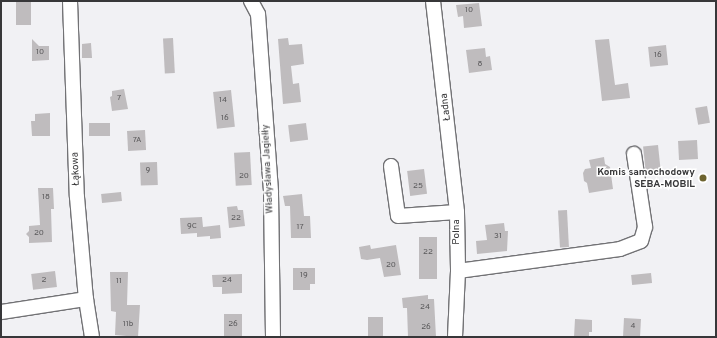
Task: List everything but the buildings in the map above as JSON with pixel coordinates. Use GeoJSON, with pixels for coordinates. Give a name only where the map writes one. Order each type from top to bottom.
{"type":"FeatureCollection","features":[{"type":"Feature","properties":{"kind":"street","name":"Łąkowa"},"geometry":{"type":"LineString","coordinates":[[70,1],[77,197],[86,299],[92,337]]}},
{"type":"Feature","properties":{"kind":"street","name":"Ładna"},"geometry":{"type":"LineString","coordinates":[[433,1],[457,212]]}},
{"type":"Feature","properties":{"kind":"street","name":"Władysława Jagiełły"},"geometry":{"type":"LineString","coordinates":[[251,2],[258,14],[271,193],[273,337]]}},
{"type":"Feature","properties":{"kind":"street"},"geometry":{"type":"LineString","coordinates":[[458,271],[620,250],[641,241],[645,227],[634,154]]}},
{"type":"Feature","properties":{"kind":"street","name":"Polna"},"geometry":{"type":"LineString","coordinates":[[391,166],[398,216],[457,212],[458,271],[455,337]]}},
{"type":"Feature","properties":{"kind":"street"},"geometry":{"type":"LineString","coordinates":[[1,312],[86,299]]}},
{"type":"Feature","properties":{"kind":"place","name":"Komis samochodowy SEBA-MOBIL"},"geometry":{"type":"Point","coordinates":[703,178]}}]}
